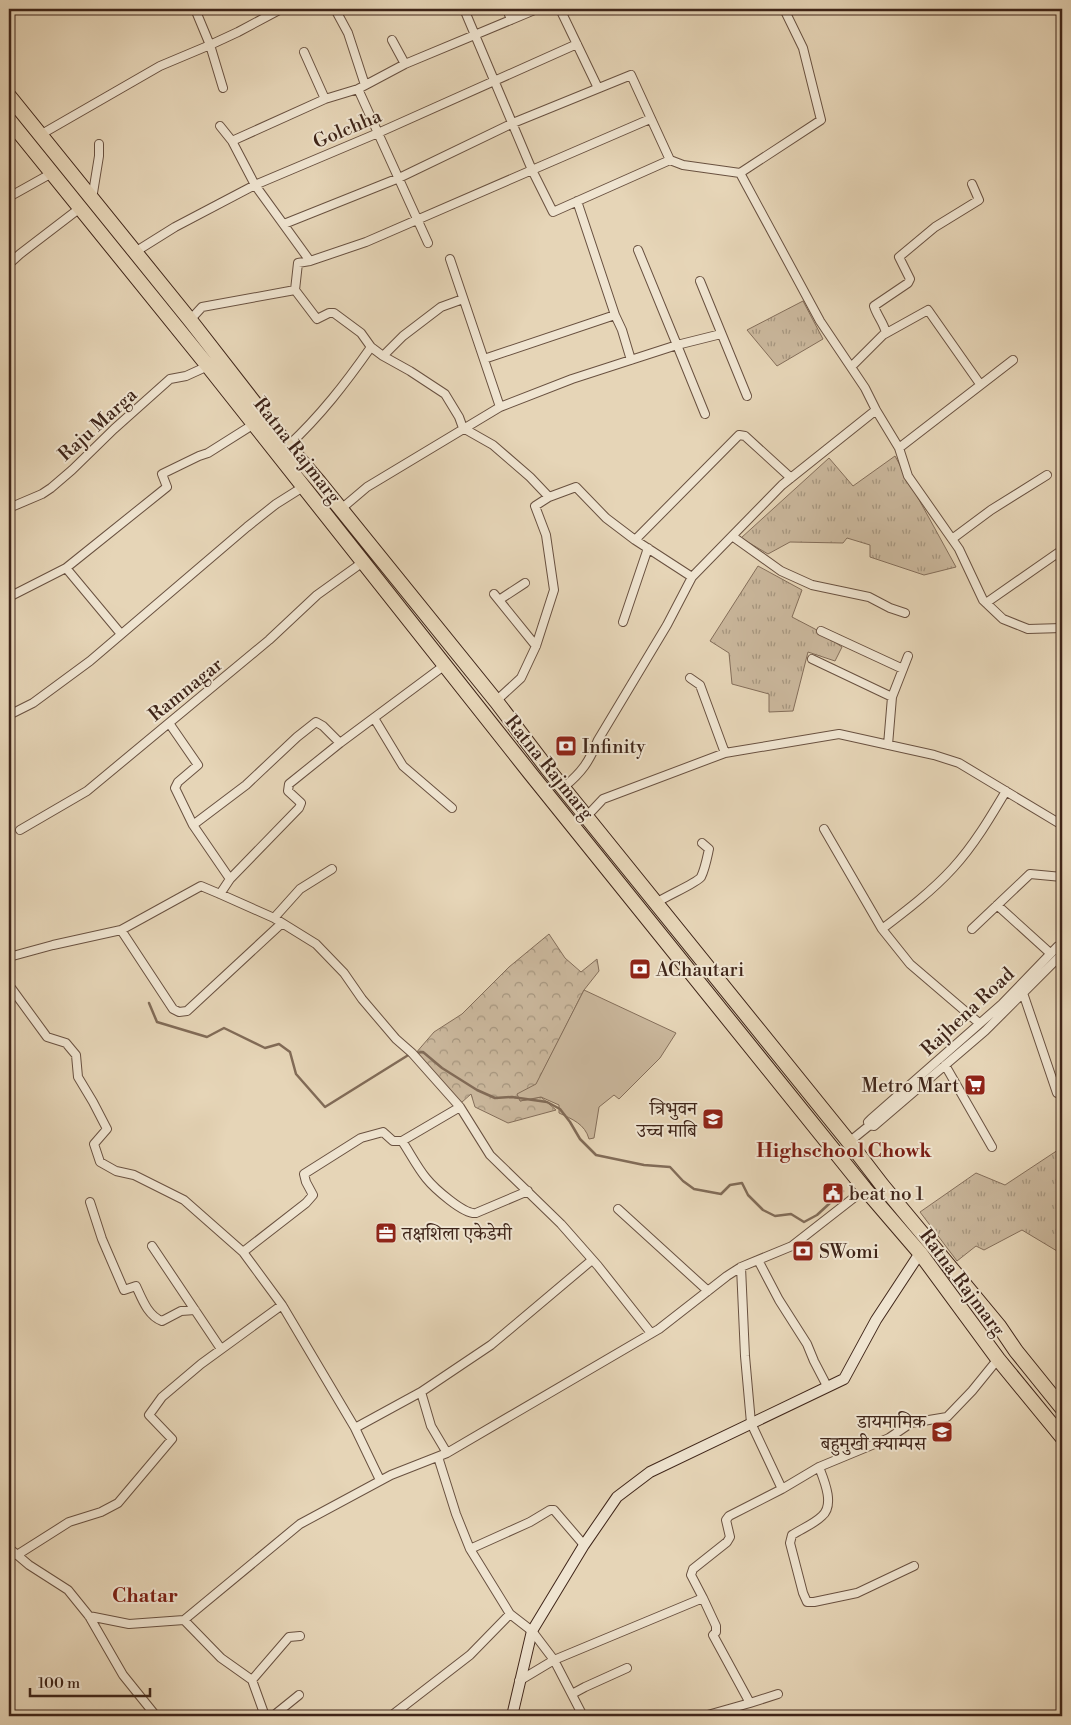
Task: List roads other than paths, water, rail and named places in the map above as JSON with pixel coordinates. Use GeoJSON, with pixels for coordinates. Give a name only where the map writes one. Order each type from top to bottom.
{"type":"FeatureCollection","features":[{"type":"Feature","properties":{"kind":"highway","name":"Ratna Rajmarg"},"geometry":{"type":"LineString","coordinates":[[9,96],[190,320],[288,446],[496,701],[547,768],[564,786],[882,1185],[1000,1326],[1016,1351],[1062,1408]]}},
{"type":"Feature","properties":{"kind":"highway","name":"Ratna Rajmarg"},"geometry":{"type":"LineString","coordinates":[[9,120],[208,366],[444,665],[920,1254],[998,1359],[1062,1437]]}},
{"type":"Feature","properties":{"kind":"street"},"geometry":{"type":"LineString","coordinates":[[195,9],[210,45],[223,88]]}},
{"type":"Feature","properties":{"kind":"street"},"geometry":{"type":"LineString","coordinates":[[40,135],[160,66],[238,32],[281,9]]}},
{"type":"Feature","properties":{"kind":"street"},"geometry":{"type":"LineString","coordinates":[[335,9],[348,33],[362,87],[378,133],[428,243]]}},
{"type":"Feature","properties":{"kind":"street"},"geometry":{"type":"LineString","coordinates":[[464,9],[514,123],[532,170],[553,212],[670,160]]}},
{"type":"Feature","properties":{"kind":"street"},"geometry":{"type":"LineString","coordinates":[[507,9],[511,20]]}},
{"type":"Feature","properties":{"kind":"street"},"geometry":{"type":"LineString","coordinates":[[232,141],[325,99],[362,87],[405,64],[537,9]]}},
{"type":"Feature","properties":{"kind":"street"},"geometry":{"type":"LineString","coordinates":[[560,9],[598,88]]}},
{"type":"Feature","properties":{"kind":"street"},"geometry":{"type":"LineString","coordinates":[[284,224],[399,178],[514,123],[631,75],[670,160],[683,165],[740,173],[821,120],[803,48],[784,9]]}},
{"type":"Feature","properties":{"kind":"street"},"geometry":{"type":"LineString","coordinates":[[392,40],[405,64]]}},
{"type":"Feature","properties":{"kind":"street","name":"Golchha"},"geometry":{"type":"LineString","coordinates":[[135,252],[175,227],[255,184],[378,133],[577,44]]}},
{"type":"Feature","properties":{"kind":"street"},"geometry":{"type":"LineString","coordinates":[[304,52],[325,99]]}},
{"type":"Feature","properties":{"kind":"street"},"geometry":{"type":"LineString","coordinates":[[549,497],[530,477],[493,445],[463,428],[459,416],[445,394],[383,356],[371,347],[361,333],[334,313],[329,313],[317,319],[295,290],[298,263],[310,261],[366,242],[417,221],[454,203],[650,118]]}},
{"type":"Feature","properties":{"kind":"street"},"geometry":{"type":"LineString","coordinates":[[220,126],[232,141],[255,184],[310,261]]}},
{"type":"Feature","properties":{"kind":"street"},"geometry":{"type":"LineString","coordinates":[[92,200],[99,144]]}},
{"type":"Feature","properties":{"kind":"street"},"geometry":{"type":"LineString","coordinates":[[9,197],[52,173]]}},
{"type":"Feature","properties":{"kind":"street"},"geometry":{"type":"LineString","coordinates":[[740,173],[820,321],[852,366],[899,448],[908,476],[960,549],[983,600],[1003,619],[1028,629],[1062,628]]}},
{"type":"Feature","properties":{"kind":"street"},"geometry":{"type":"LineString","coordinates":[[886,333],[885,325],[874,306],[908,283],[910,279],[899,258],[935,227],[979,200],[972,184]]}},
{"type":"Feature","properties":{"kind":"street"},"geometry":{"type":"LineString","coordinates":[[577,201],[614,315],[622,330],[631,360]]}},
{"type":"Feature","properties":{"kind":"street"},"geometry":{"type":"LineString","coordinates":[[9,264],[80,208]]}},
{"type":"Feature","properties":{"kind":"street"},"geometry":{"type":"LineString","coordinates":[[638,250],[705,414]]}},
{"type":"Feature","properties":{"kind":"street"},"geometry":{"type":"LineString","coordinates":[[450,259],[500,407]]}},
{"type":"Feature","properties":{"kind":"street"},"geometry":{"type":"LineString","coordinates":[[700,281],[746,396]]}},
{"type":"Feature","properties":{"kind":"street"},"geometry":{"type":"LineString","coordinates":[[190,320],[202,308],[295,290]]}},
{"type":"Feature","properties":{"kind":"street"},"geometry":{"type":"LineString","coordinates":[[383,356],[403,336],[441,307],[463,299]]}},
{"type":"Feature","properties":{"kind":"street"},"geometry":{"type":"LineString","coordinates":[[852,366],[886,333],[928,310],[980,384]]}},
{"type":"Feature","properties":{"kind":"street"},"geometry":{"type":"LineString","coordinates":[[484,358],[614,315]]}},
{"type":"Feature","properties":{"kind":"street"},"geometry":{"type":"LineString","coordinates":[[341,509],[367,488],[500,407],[572,379],[677,345],[721,334]]}},
{"type":"Feature","properties":{"kind":"street"},"geometry":{"type":"LineString","coordinates":[[288,446],[313,422],[348,380],[371,347]]}},
{"type":"Feature","properties":{"kind":"street"},"geometry":{"type":"LineString","coordinates":[[899,448],[1013,360]]}},
{"type":"Feature","properties":{"kind":"street","name":"Raju Marga"},"geometry":{"type":"LineString","coordinates":[[9,508],[42,494],[50,488],[170,379],[186,376],[208,366]]}},
{"type":"Feature","properties":{"kind":"street"},"geometry":{"type":"LineString","coordinates":[[564,786],[579,774],[590,760],[598,740],[667,625],[692,577],[791,478],[876,410]]}},
{"type":"Feature","properties":{"kind":"street"},"geometry":{"type":"LineString","coordinates":[[9,597],[66,568],[167,486],[162,474],[208,453],[254,424]]}},
{"type":"Feature","properties":{"kind":"street"},"geometry":{"type":"LineString","coordinates":[[636,540],[739,435],[745,436],[791,478]]}},
{"type":"Feature","properties":{"kind":"street"},"geometry":{"type":"LineString","coordinates":[[952,539],[991,510],[1047,474]]}},
{"type":"Feature","properties":{"kind":"street"},"geometry":{"type":"LineString","coordinates":[[9,715],[33,703],[90,661],[247,527],[276,504],[303,487]]}},
{"type":"Feature","properties":{"kind":"street"},"geometry":{"type":"LineString","coordinates":[[496,701],[521,678],[536,646],[554,590],[546,535],[535,506],[549,497],[576,487],[606,518],[692,577]]}},
{"type":"Feature","properties":{"kind":"street"},"geometry":{"type":"LineString","coordinates":[[732,536],[781,571],[812,586],[869,597],[890,608],[906,613]]}},
{"type":"Feature","properties":{"kind":"street"},"geometry":{"type":"LineString","coordinates":[[623,622],[648,548]]}},
{"type":"Feature","properties":{"kind":"street"},"geometry":{"type":"LineString","coordinates":[[986,603],[1062,550]]}},
{"type":"Feature","properties":{"kind":"street","name":"Ramnagar"},"geometry":{"type":"LineString","coordinates":[[20,830],[87,791],[269,640],[317,596],[363,562]]}},
{"type":"Feature","properties":{"kind":"street"},"geometry":{"type":"LineString","coordinates":[[66,568],[121,634]]}},
{"type":"Feature","properties":{"kind":"street"},"geometry":{"type":"LineString","coordinates":[[525,583],[496,597],[536,646]]}},
{"type":"Feature","properties":{"kind":"street"},"geometry":{"type":"LineString","coordinates":[[822,631],[903,669]]}},
{"type":"Feature","properties":{"kind":"street"},"geometry":{"type":"LineString","coordinates":[[888,745],[892,696],[908,656]]}},
{"type":"Feature","properties":{"kind":"street"},"geometry":{"type":"LineString","coordinates":[[812,659],[892,696]]}},
{"type":"Feature","properties":{"kind":"street"},"geometry":{"type":"LineString","coordinates":[[220,894],[230,879],[299,808],[300,803],[288,791],[289,784],[444,665]]}},
{"type":"Feature","properties":{"kind":"street"},"geometry":{"type":"LineString","coordinates":[[690,678],[700,685],[725,753]]}},
{"type":"Feature","properties":{"kind":"street"},"geometry":{"type":"LineString","coordinates":[[374,718],[403,766],[452,808]]}},
{"type":"Feature","properties":{"kind":"street"},"geometry":{"type":"LineString","coordinates":[[193,825],[246,785],[297,737],[316,722],[323,726],[340,743]]}},
{"type":"Feature","properties":{"kind":"street"},"geometry":{"type":"LineString","coordinates":[[169,723],[198,765],[178,782],[175,788],[193,825],[215,860],[230,879]]}},
{"type":"Feature","properties":{"kind":"street"},"geometry":{"type":"LineString","coordinates":[[587,816],[603,799],[725,753],[839,734],[934,755],[959,763],[1062,825]]}},
{"type":"Feature","properties":{"kind":"street"},"geometry":{"type":"LineString","coordinates":[[882,929],[932,890],[954,867],[979,836],[1006,791]]}},
{"type":"Feature","properties":{"kind":"street"},"geometry":{"type":"LineString","coordinates":[[824,829],[882,929],[910,964],[980,1023]]}},
{"type":"Feature","properties":{"kind":"street"},"geometry":{"type":"LineString","coordinates":[[656,903],[667,895],[698,880],[702,875],[709,849],[702,844]]}},
{"type":"Feature","properties":{"kind":"street"},"geometry":{"type":"LineString","coordinates":[[274,918],[300,889],[332,869]]}},
{"type":"Feature","properties":{"kind":"street"},"geometry":{"type":"LineString","coordinates":[[972,929],[1030,874],[1062,877]]}},
{"type":"Feature","properties":{"kind":"street"},"geometry":{"type":"LineString","coordinates":[[9,957],[121,930],[201,886],[274,918],[316,944],[344,973],[362,999],[390,1032],[412,1053],[460,1107],[490,1155],[561,1224],[651,1333]]}},
{"type":"Feature","properties":{"kind":"street"},"geometry":{"type":"LineString","coordinates":[[997,905],[1050,953]]}},
{"type":"Feature","properties":{"kind":"street"},"geometry":{"type":"LineString","coordinates":[[121,930],[173,1009],[179,1012],[187,1011],[282,923]]}},
{"type":"Feature","properties":{"kind":"street","name":"Rajhena Road"},"geometry":{"type":"LineString","coordinates":[[935,1068],[945,1065],[1004,1007],[1050,953],[1060,946]]}},
{"type":"Feature","properties":{"kind":"street","name":"Rajhena Road"},"geometry":{"type":"LineString","coordinates":[[849,1142],[935,1068],[980,1023],[1023,993],[1062,954]]}},
{"type":"Feature","properties":{"kind":"street"},"geometry":{"type":"LineString","coordinates":[[9,985],[47,1037],[66,1043],[76,1055],[78,1078],[106,1128],[94,1144],[100,1162],[116,1171],[134,1175],[184,1200],[243,1252],[282,1305],[355,1428],[380,1480]]}},
{"type":"Feature","properties":{"kind":"street"},"geometry":{"type":"LineString","coordinates":[[1023,993],[1057,1093]]}},
{"type":"Feature","properties":{"kind":"street"},"geometry":{"type":"LineString","coordinates":[[945,1065],[992,1148]]}},
{"type":"Feature","properties":{"kind":"street"},"geometry":{"type":"LineString","coordinates":[[243,1252],[314,1195],[306,1182],[304,1174],[361,1138],[383,1132],[393,1141],[402,1141],[460,1107]]}},
{"type":"Feature","properties":{"kind":"street"},"geometry":{"type":"LineString","coordinates":[[402,1141],[426,1179],[459,1208],[470,1214],[476,1214],[528,1191]]}},
{"type":"Feature","properties":{"kind":"street"},"geometry":{"type":"LineString","coordinates":[[89,1616],[129,1624],[184,1620],[300,1524],[391,1474],[447,1453],[659,1329],[741,1267],[792,1246],[865,1188]]}},
{"type":"Feature","properties":{"kind":"street"},"geometry":{"type":"LineString","coordinates":[[90,1202],[102,1238],[124,1290],[136,1286],[146,1306],[156,1318],[162,1321],[181,1311],[194,1310]]}},
{"type":"Feature","properties":{"kind":"street"},"geometry":{"type":"LineString","coordinates":[[618,1209],[708,1291]]}},
{"type":"Feature","properties":{"kind":"street"},"geometry":{"type":"LineString","coordinates":[[152,1246],[221,1350]]}},
{"type":"Feature","properties":{"kind":"street"},"geometry":{"type":"LineString","coordinates":[[512,1716],[532,1632],[584,1545],[617,1497],[644,1477],[691,1452],[787,1408],[844,1379],[876,1320],[920,1254]]}},
{"type":"Feature","properties":{"kind":"street"},"geometry":{"type":"LineString","coordinates":[[355,1428],[421,1392],[491,1345],[592,1260]]}},
{"type":"Feature","properties":{"kind":"street"},"geometry":{"type":"LineString","coordinates":[[758,1260],[779,1300],[807,1344],[827,1386]]}},
{"type":"Feature","properties":{"kind":"street"},"geometry":{"type":"LineString","coordinates":[[741,1267],[751,1424],[782,1489]]}},
{"type":"Feature","properties":{"kind":"street"},"geometry":{"type":"LineString","coordinates":[[17,1555],[69,1522],[101,1512],[118,1503],[172,1439],[149,1415],[162,1397],[282,1305]]}},
{"type":"Feature","properties":{"kind":"street"},"geometry":{"type":"LineString","coordinates":[[750,1703],[713,1635],[716,1632],[716,1626],[691,1572],[693,1568],[727,1542],[730,1537],[726,1520],[734,1513],[782,1489],[819,1467],[889,1438],[911,1423],[947,1417],[972,1391],[998,1359]]}},
{"type":"Feature","properties":{"kind":"street"},"geometry":{"type":"LineString","coordinates":[[421,1392],[431,1426],[447,1453]]}},
{"type":"Feature","properties":{"kind":"street"},"geometry":{"type":"LineString","coordinates":[[438,1457],[456,1514],[470,1549],[510,1614],[532,1632],[554,1660],[583,1716]]}},
{"type":"Feature","properties":{"kind":"street"},"geometry":{"type":"LineString","coordinates":[[819,1467],[824,1479],[828,1505],[824,1515],[792,1535],[790,1543],[807,1602],[857,1593],[914,1566]]}},
{"type":"Feature","properties":{"kind":"street"},"geometry":{"type":"LineString","coordinates":[[470,1549],[530,1522],[550,1510],[554,1510],[584,1545]]}},
{"type":"Feature","properties":{"kind":"street"},"geometry":{"type":"LineString","coordinates":[[9,1548],[29,1565],[68,1590],[89,1616],[123,1675],[156,1716]]}},
{"type":"Feature","properties":{"kind":"street"},"geometry":{"type":"LineString","coordinates":[[519,1681],[554,1660],[703,1598]]}},
{"type":"Feature","properties":{"kind":"street"},"geometry":{"type":"LineString","coordinates":[[391,1716],[470,1655],[510,1614]]}},
{"type":"Feature","properties":{"kind":"street"},"geometry":{"type":"LineString","coordinates":[[184,1620],[221,1658],[252,1680],[265,1716]]}},
{"type":"Feature","properties":{"kind":"street"},"geometry":{"type":"LineString","coordinates":[[252,1680],[289,1637],[300,1636]]}},
{"type":"Feature","properties":{"kind":"street"},"geometry":{"type":"LineString","coordinates":[[572,1694],[628,1668]]}},
{"type":"Feature","properties":{"kind":"street"},"geometry":{"type":"LineString","coordinates":[[704,1716],[778,1694]]}},
{"type":"Feature","properties":{"kind":"street"},"geometry":{"type":"LineString","coordinates":[[273,1716],[299,1695]]}},
{"type":"Feature","properties":{"kind":"waterway"},"geometry":{"type":"LineString","coordinates":[[149,1003],[157,1022],[207,1037],[224,1028],[265,1048],[279,1044],[290,1052],[296,1074],[325,1107],[410,1054]]}},
{"type":"Feature","properties":{"kind":"waterway"},"geometry":{"type":"LineString","coordinates":[[415,1053],[423,1052],[442,1068],[477,1090],[495,1098],[512,1097],[547,1102],[560,1109],[580,1139],[596,1155],[644,1165],[670,1167],[683,1181],[694,1189],[721,1194],[730,1185],[742,1183],[748,1195],[763,1210],[775,1216],[791,1214],[804,1222],[817,1215],[843,1191]]}},
{"type":"Feature","properties":{"kind":"place","name":"Infinity"},"geometry":{"type":"Point","coordinates":[566,746]}},
{"type":"Feature","properties":{"kind":"place","name":"AChautari"},"geometry":{"type":"Point","coordinates":[640,969]}},
{"type":"Feature","properties":{"kind":"place","name":"Metro Mart"},"geometry":{"type":"Point","coordinates":[975,1085]}},
{"type":"Feature","properties":{"kind":"place","name":"त्रिभुवन उच्च माबि"},"geometry":{"type":"Point","coordinates":[713,1119]}},
{"type":"Feature","properties":{"kind":"place","name":"beat no 1"},"geometry":{"type":"Point","coordinates":[833,1193]}},
{"type":"Feature","properties":{"kind":"place","name":"तक्षशिला एकेडेमी"},"geometry":{"type":"Point","coordinates":[386,1233]}},
{"type":"Feature","properties":{"kind":"place","name":"SWomi"},"geometry":{"type":"Point","coordinates":[803,1251]}},
{"type":"Feature","properties":{"kind":"place","name":"डायमामिक बहुमुखी क्याम्पस"},"geometry":{"type":"Point","coordinates":[942,1432]}},
{"type":"Feature","properties":{"kind":"district","name":"Highschool Chowk"},"geometry":{"type":"Point","coordinates":[844,1150]}},
{"type":"Feature","properties":{"kind":"district","name":"Chatar"},"geometry":{"type":"Point","coordinates":[145,1595]}}]}
